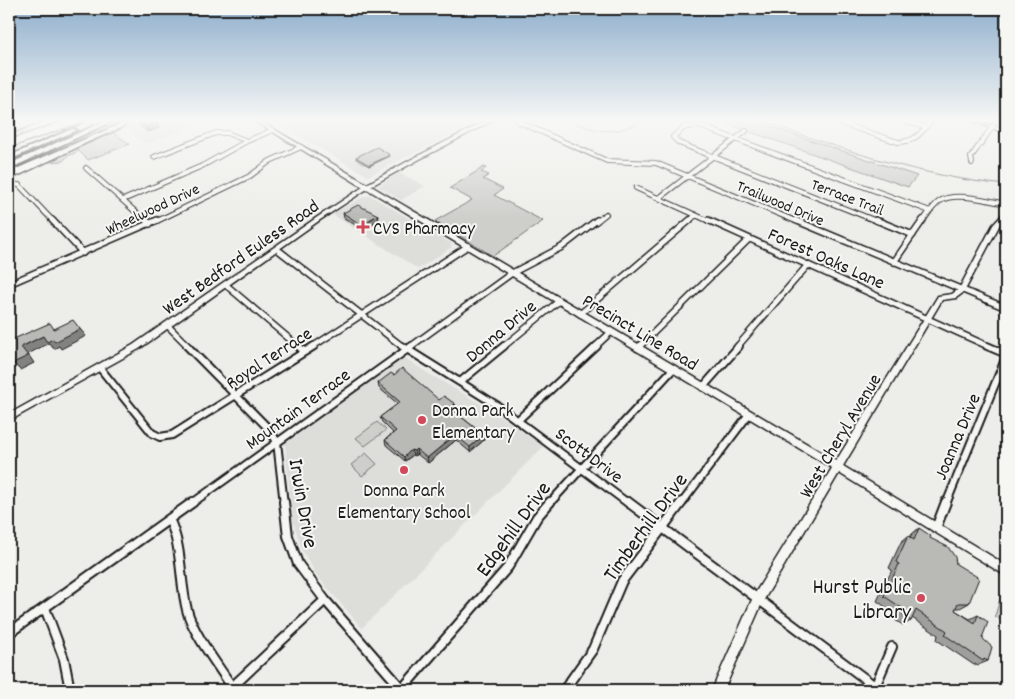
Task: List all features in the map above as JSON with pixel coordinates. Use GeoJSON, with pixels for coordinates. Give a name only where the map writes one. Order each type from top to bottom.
{"type":"FeatureCollection","features":[{"type":"Feature","properties":{"kind":"highway"},"geometry":{"type":"LineString","coordinates":[[9,160],[23,154]]}},
{"type":"Feature","properties":{"kind":"highway"},"geometry":{"type":"LineString","coordinates":[[9,160],[24,154]]}},
{"type":"Feature","properties":{"kind":"highway"},"geometry":{"type":"LineString","coordinates":[[9,167],[38,154]]}},
{"type":"Feature","properties":{"kind":"highway"},"geometry":{"type":"LineString","coordinates":[[9,175],[54,154]]}},
{"type":"Feature","properties":{"kind":"main road","name":"Precinct Line Road"},"geometry":{"type":"LineString","coordinates":[[312,154],[838,467],[1006,571]]}},
{"type":"Feature","properties":{"kind":"main road","name":"West Bedford Euless Road"},"geometry":{"type":"LineString","coordinates":[[9,418],[100,368],[168,326],[368,186],[426,154]]}},
{"type":"Feature","properties":{"kind":"main road"},"geometry":{"type":"LineString","coordinates":[[345,202],[353,201],[368,193],[378,192]]}},
{"type":"Feature","properties":{"kind":"main road"},"geometry":{"type":"LineString","coordinates":[[962,290],[996,225],[1006,214]]}},
{"type":"Feature","properties":{"kind":"main road","name":"West Cheryl Avenue"},"geometry":{"type":"LineString","coordinates":[[718,690],[758,599],[927,318],[940,298],[954,296],[962,290]]}},
{"type":"Feature","properties":{"kind":"street"},"geometry":{"type":"LineString","coordinates":[[154,157],[162,154]]}},
{"type":"Feature","properties":{"kind":"street"},"geometry":{"type":"LineString","coordinates":[[122,200],[202,166],[224,154]]}},
{"type":"Feature","properties":{"kind":"street","name":"Wheelwood Drive"},"geometry":{"type":"LineString","coordinates":[[9,284],[150,224],[250,176],[270,162],[287,154]]}},
{"type":"Feature","properties":{"kind":"street","name":"Trailwood Drive"},"geometry":{"type":"LineString","coordinates":[[590,154],[620,164],[652,162],[1006,308]]}},
{"type":"Feature","properties":{"kind":"street","name":"Terrace Trail"},"geometry":{"type":"LineString","coordinates":[[705,154],[913,235]]}},
{"type":"Feature","properties":{"kind":"street"},"geometry":{"type":"LineString","coordinates":[[659,198],[717,154]]}},
{"type":"Feature","properties":{"kind":"street"},"geometry":{"type":"LineString","coordinates":[[775,154],[930,211]]}},
{"type":"Feature","properties":{"kind":"street"},"geometry":{"type":"LineString","coordinates":[[972,163],[971,157],[973,154]]}},
{"type":"Feature","properties":{"kind":"street"},"geometry":{"type":"LineString","coordinates":[[86,168],[150,224]]}},
{"type":"Feature","properties":{"kind":"street"},"geometry":{"type":"LineString","coordinates":[[11,184],[18,185],[83,253]]}},
{"type":"Feature","properties":{"kind":"street","name":"Forest Oaks Lane"},"geometry":{"type":"LineString","coordinates":[[636,188],[927,318],[1006,356]]}},
{"type":"Feature","properties":{"kind":"street"},"geometry":{"type":"LineString","coordinates":[[894,262],[930,211],[941,200],[957,196],[1006,204]]}},
{"type":"Feature","properties":{"kind":"street","name":"Mountain Terrace"},"geometry":{"type":"LineString","coordinates":[[9,633],[512,272],[562,247],[606,214]]}},
{"type":"Feature","properties":{"kind":"street"},"geometry":{"type":"LineString","coordinates":[[580,314],[696,215]]}},
{"type":"Feature","properties":{"kind":"street"},"geometry":{"type":"LineString","coordinates":[[638,348],[749,239]]}},
{"type":"Feature","properties":{"kind":"street","name":"Royal Terrace"},"geometry":{"type":"LineString","coordinates":[[100,368],[152,432],[160,437],[179,432],[468,246]]}},
{"type":"Feature","properties":{"kind":"street","name":"Scott Drive"},"geometry":{"type":"LineString","coordinates":[[277,249],[423,362],[460,382],[518,420],[876,689]]}},
{"type":"Feature","properties":{"kind":"street"},"geometry":{"type":"LineString","coordinates":[[703,387],[807,266]]}},
{"type":"Feature","properties":{"kind":"street"},"geometry":{"type":"LineString","coordinates":[[226,285],[304,351]]}},
{"type":"Feature","properties":{"kind":"street","name":"Donna Drive"},"geometry":{"type":"LineString","coordinates":[[460,382],[559,301]]}},
{"type":"Feature","properties":{"kind":"street","name":"Irwin Drive"},"geometry":{"type":"LineString","coordinates":[[168,326],[270,430],[277,442],[286,518],[293,552],[306,578],[402,690]]}},
{"type":"Feature","properties":{"kind":"street"},"geometry":{"type":"LineString","coordinates":[[518,420],[612,332]]}},
{"type":"Feature","properties":{"kind":"street","name":"Joanna Drive"},"geometry":{"type":"LineString","coordinates":[[936,528],[1006,356]]}},
{"type":"Feature","properties":{"kind":"street","name":"Edgehill Drive"},"geometry":{"type":"LineString","coordinates":[[402,690],[508,567],[537,517],[673,369]]}},
{"type":"Feature","properties":{"kind":"street","name":"Timberhill Drive"},"geometry":{"type":"LineString","coordinates":[[564,690],[593,649],[622,581],[749,414]]}},
{"type":"Feature","properties":{"kind":"street"},"geometry":{"type":"LineString","coordinates":[[169,519],[180,547],[187,611],[191,622],[232,689],[325,600]]}},
{"type":"Feature","properties":{"kind":"street"},"geometry":{"type":"LineString","coordinates":[[44,608],[64,659],[70,690]]}},
{"type":"Feature","properties":{"kind":"street"},"geometry":{"type":"LineString","coordinates":[[876,689],[892,647]]}},
{"type":"Feature","properties":{"kind":"shaded area"},"geometry":{"type":"Polygon","coordinates":[[[67,154],[73,154],[63,161],[49,162],[67,154]]]}},
{"type":"Feature","properties":{"kind":"shaded area"},"geometry":{"type":"Polygon","coordinates":[[[82,154],[105,154],[88,160],[82,154]]]}},
{"type":"Feature","properties":{"kind":"shaded area"},"geometry":{"type":"Polygon","coordinates":[[[329,154],[413,154],[368,176],[329,154]]]}},
{"type":"Feature","properties":{"kind":"shaded area"},"geometry":{"type":"Polygon","coordinates":[[[812,154],[850,154],[917,176],[908,187],[812,154]]]}},
{"type":"Feature","properties":{"kind":"shaded area"},"geometry":{"type":"Polygon","coordinates":[[[484,167],[486,168],[481,172],[489,175],[483,179],[503,189],[494,195],[543,221],[493,256],[435,221],[472,200],[450,188],[484,167]]]}},
{"type":"Feature","properties":{"kind":"shaded area"},"geometry":{"type":"Polygon","coordinates":[[[400,172],[425,186],[401,200],[378,186],[400,172]]]}},
{"type":"Feature","properties":{"kind":"shaded area"},"geometry":{"type":"Polygon","coordinates":[[[365,196],[371,196],[452,244],[450,246],[452,247],[418,269],[332,214],[365,196]]]}},
{"type":"Feature","properties":{"kind":"shaded area","name":"Donna Park Elementary School"},"geometry":{"type":"Polygon","coordinates":[[[404,357],[496,413],[543,447],[362,628],[317,576],[302,550],[292,518],[285,444],[404,357]]]}},
{"type":"Feature","properties":{"kind":"shaded area"},"geometry":{"type":"Polygon","coordinates":[[[377,422],[386,430],[365,446],[356,438],[377,422]]]}},
{"type":"Feature","properties":{"kind":"shaded area"},"geometry":{"type":"Polygon","coordinates":[[[366,453],[377,464],[362,476],[351,465],[366,453]]]}},
{"type":"Feature","properties":{"kind":"shaded area"},"geometry":{"type":"Polygon","coordinates":[[[1006,585],[1006,623],[995,616],[1004,586],[1006,585]]]}},
{"type":"Feature","properties":{"kind":"building"},"geometry":{"type":"Polygon","coordinates":[[[363,154],[390,155],[369,165],[356,157],[363,154]]]}},
{"type":"Feature","properties":{"kind":"building"},"geometry":{"type":"Polygon","coordinates":[[[358,205],[378,215],[364,223],[363,226],[343,213],[358,205]]]}},
{"type":"Feature","properties":{"kind":"building"},"geometry":{"type":"Polygon","coordinates":[[[73,320],[80,329],[55,342],[53,339],[47,342],[43,336],[21,347],[28,356],[13,363],[9,357],[9,341],[50,323],[54,329],[73,320]]]}},
{"type":"Feature","properties":{"kind":"building","name":"Donna Park Elementary"},"geometry":{"type":"Polygon","coordinates":[[[402,368],[439,400],[444,396],[455,404],[450,408],[484,435],[470,447],[455,435],[427,458],[416,449],[414,451],[411,450],[404,457],[385,440],[396,431],[380,417],[400,402],[378,383],[391,373],[394,375],[402,368]]]}},
{"type":"Feature","properties":{"kind":"building","name":"Hurst Public Library"},"geometry":{"type":"Polygon","coordinates":[[[919,528],[931,536],[930,538],[948,547],[955,557],[956,564],[979,578],[969,603],[958,603],[955,610],[975,623],[978,615],[988,622],[982,638],[992,647],[988,661],[984,659],[983,661],[945,635],[947,631],[916,610],[911,621],[903,615],[905,610],[884,596],[899,564],[896,562],[908,536],[914,540],[919,528]]]}},
{"type":"Feature","properties":{"kind":"waterway"},"geometry":{"type":"LineString","coordinates":[[861,154],[943,176],[1006,185]]}},
{"type":"Feature","properties":{"kind":"place","name":"CVS Pharmacy"},"geometry":{"type":"Point","coordinates":[363,227]}},
{"type":"Feature","properties":{"kind":"place","name":"Donna Park Elementary"},"geometry":{"type":"Point","coordinates":[422,420]}},
{"type":"Feature","properties":{"kind":"place","name":"Donna Park Elementary School"},"geometry":{"type":"Point","coordinates":[404,470]}},
{"type":"Feature","properties":{"kind":"place","name":"Hurst Public Library"},"geometry":{"type":"Point","coordinates":[921,598]}}]}
